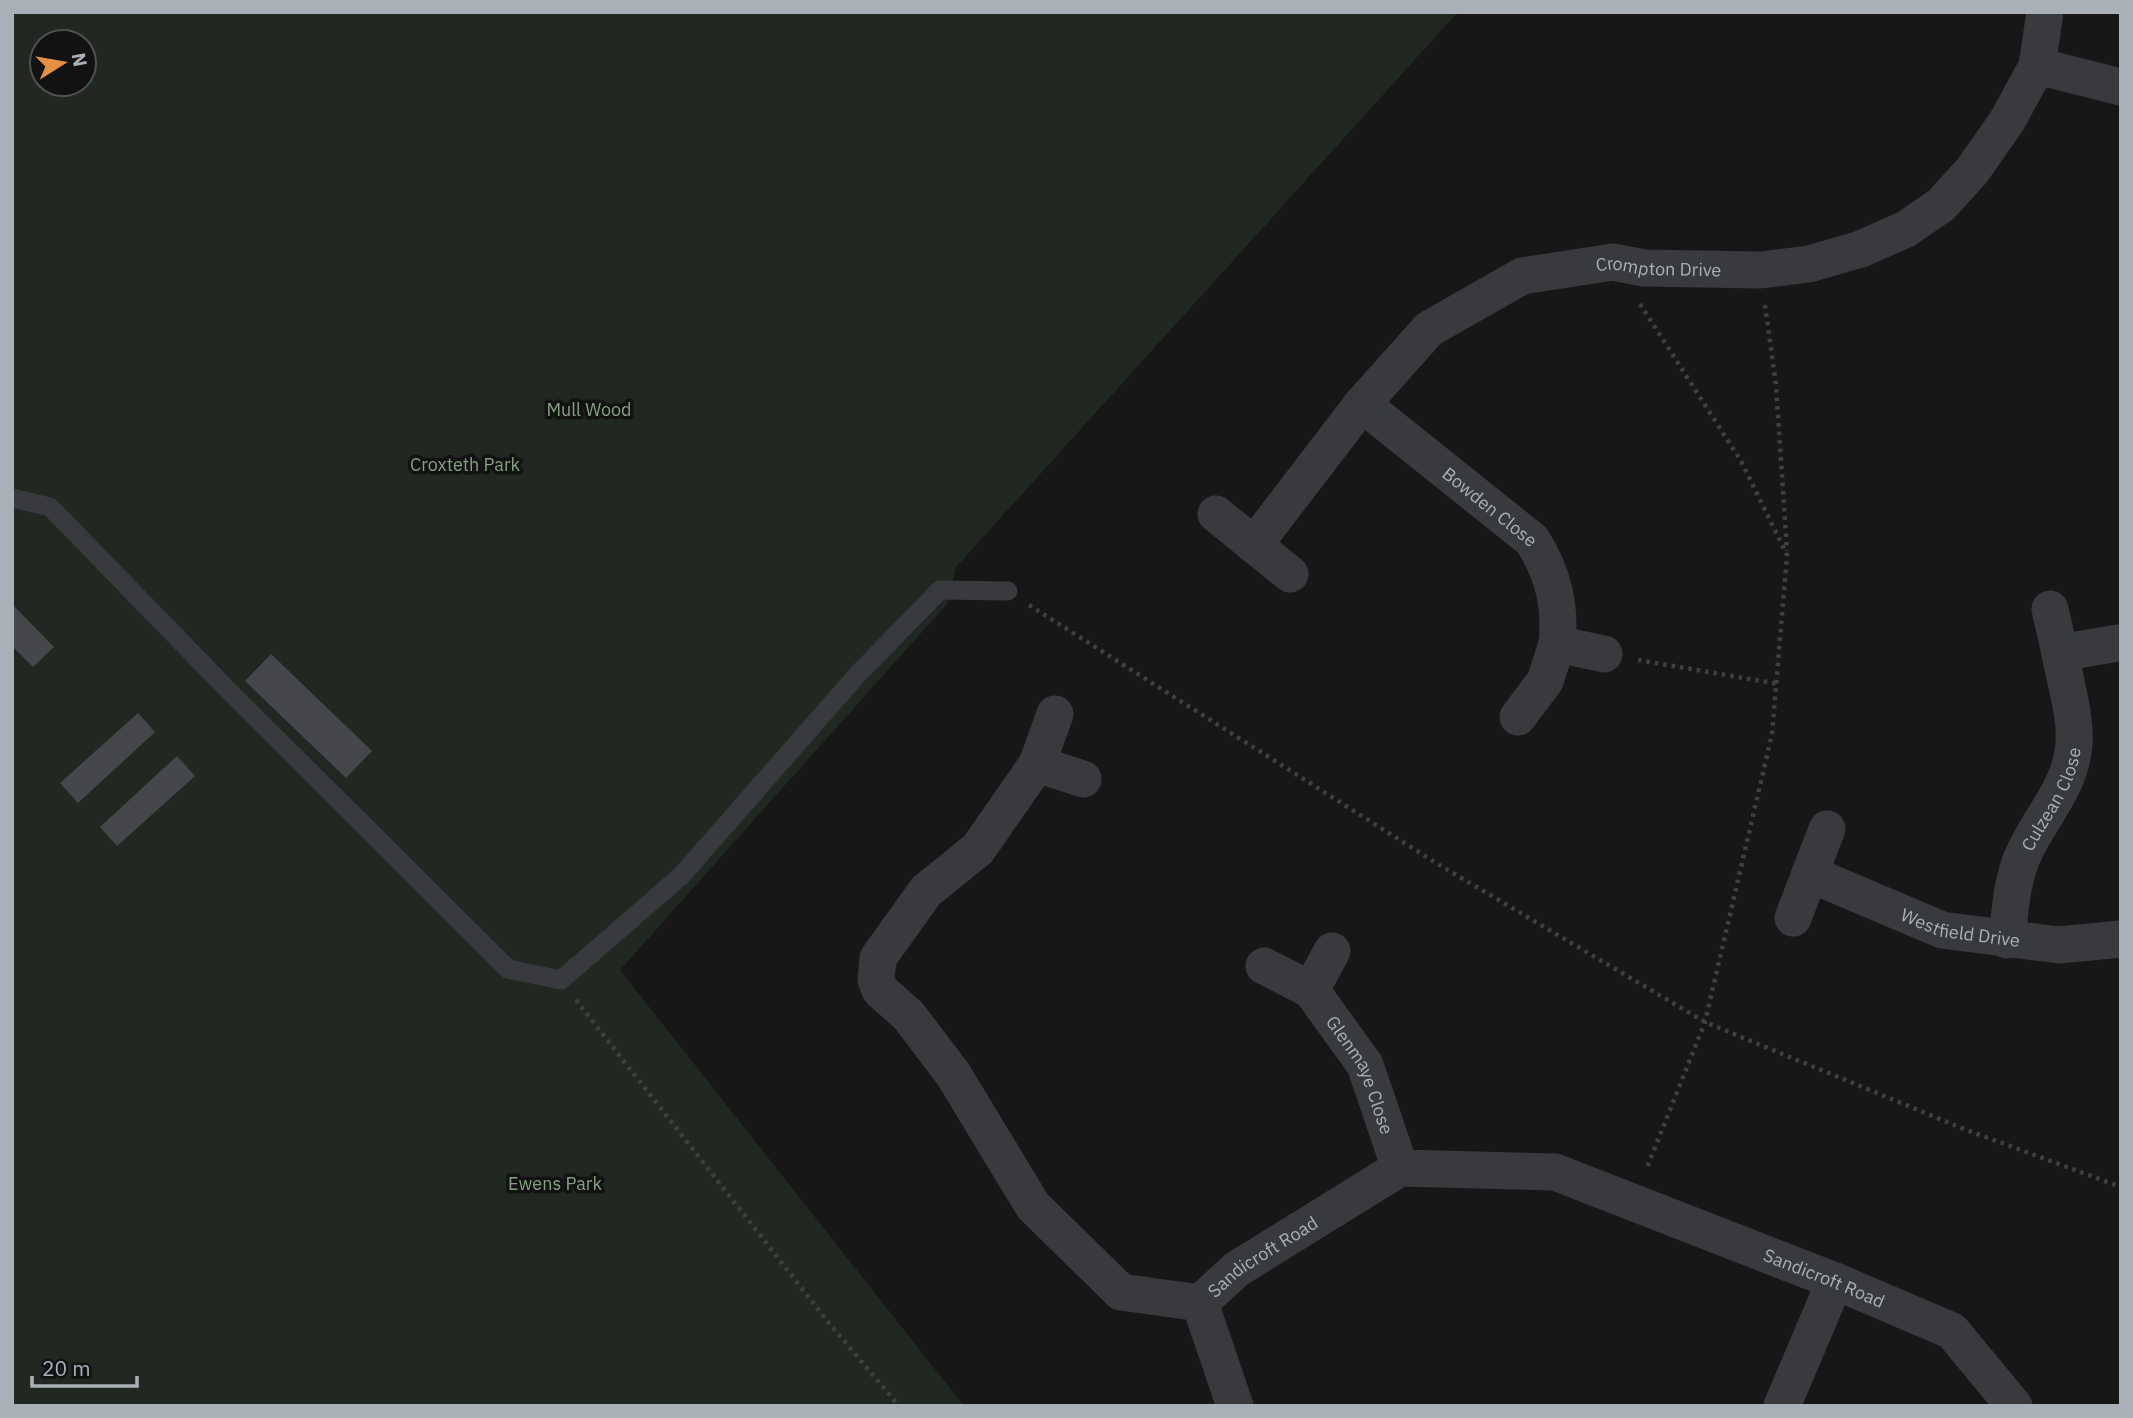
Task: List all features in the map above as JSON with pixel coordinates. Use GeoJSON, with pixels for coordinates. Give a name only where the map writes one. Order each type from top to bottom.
{"type":"FeatureCollection","features":[{"type":"Feature","properties":{"kind":"street","name":"Crompton Drive"},"geometry":{"type":"LineString","coordinates":[[1254,545],[1362,404],[1429,329],[1522,276],[1613,262],[1644,268],[1760,270],[1809,264],[1861,249],[1906,229],[1941,205],[1979,161],[2007,121],[2037,66],[2045,12]]}},
{"type":"Feature","properties":{"kind":"street"},"geometry":{"type":"LineString","coordinates":[[2037,66],[2121,87]]}},
{"type":"Feature","properties":{"kind":"street","name":"Bowden Close"},"geometry":{"type":"LineString","coordinates":[[1362,404],[1532,540],[1546,561],[1557,598],[1560,621],[1557,644],[1545,681],[1518,717]]}},
{"type":"Feature","properties":{"kind":"street"},"geometry":{"type":"LineString","coordinates":[[1216,514],[1290,574]]}},
{"type":"Feature","properties":{"kind":"street","name":"Culzean Close"},"geometry":{"type":"LineString","coordinates":[[2007,940],[2011,897],[2022,858],[2063,787],[2075,743],[2050,609]]}},
{"type":"Feature","properties":{"kind":"street"},"geometry":{"type":"LineString","coordinates":[[2060,653],[2118,643]]}},
{"type":"Feature","properties":{"kind":"street"},"geometry":{"type":"LineString","coordinates":[[1557,644],[1604,654]]}},
{"type":"Feature","properties":{"kind":"street","name":"Sandicroft Road"},"geometry":{"type":"LineString","coordinates":[[1055,714],[1037,764],[978,849],[926,891],[878,958],[876,980],[880,990],[909,1016],[953,1074],[1033,1206],[1121,1292],[1200,1303],[1237,1269],[1400,1168],[1555,1172],[1634,1200],[1952,1331],[2014,1406]]}},
{"type":"Feature","properties":{"kind":"street"},"geometry":{"type":"LineString","coordinates":[[1037,764],[1083,779]]}},
{"type":"Feature","properties":{"kind":"street"},"geometry":{"type":"LineString","coordinates":[[1793,918],[1827,830]]}},
{"type":"Feature","properties":{"kind":"street","name":"Westfield Drive"},"geometry":{"type":"LineString","coordinates":[[1810,874],[1942,930],[2059,945],[2121,939]]}},
{"type":"Feature","properties":{"kind":"street"},"geometry":{"type":"LineString","coordinates":[[1311,990],[1332,951]]}},
{"type":"Feature","properties":{"kind":"street","name":"Glenmaye Close"},"geometry":{"type":"LineString","coordinates":[[1265,966],[1311,990],[1365,1065],[1400,1168]]}},
{"type":"Feature","properties":{"kind":"street"},"geometry":{"type":"LineString","coordinates":[[1782,1406],[1835,1281]]}},
{"type":"Feature","properties":{"kind":"street"},"geometry":{"type":"LineString","coordinates":[[1200,1303],[1235,1406]]}},
{"type":"Feature","properties":{"kind":"lane"},"geometry":{"type":"LineString","coordinates":[[12,498],[50,507],[238,701],[508,969],[561,980],[681,876],[858,674],[940,590],[1008,591]]}},
{"type":"Feature","properties":{"kind":"path"},"geometry":{"type":"LineString","coordinates":[[1613,262],[1741,461],[1787,555]]}},
{"type":"Feature","properties":{"kind":"path"},"geometry":{"type":"LineString","coordinates":[[1634,1200],[1705,1022],[1772,734],[1779,684],[1787,555],[1776,385],[1760,270]]}},
{"type":"Feature","properties":{"kind":"path"},"geometry":{"type":"LineString","coordinates":[[1008,591],[1436,863],[1705,1022],[1964,1129],[2121,1187]]}},
{"type":"Feature","properties":{"kind":"path"},"geometry":{"type":"LineString","coordinates":[[1604,654],[1779,684]]}},
{"type":"Feature","properties":{"kind":"path"},"geometry":{"type":"LineString","coordinates":[[561,980],[828,1322],[899,1406]]}},
{"type":"Feature","properties":{"kind":"green space","name":"Croxteth Park"},"geometry":{"type":"Polygon","coordinates":[[[12,12],[1458,12],[956,567],[947,604],[620,970],[964,1406],[12,1406],[12,12]]]}},
{"type":"Feature","properties":{"kind":"building"},"geometry":{"type":"Polygon","coordinates":[[[12,604],[54,647],[33,667],[12,646],[12,604]]]}},
{"type":"Feature","properties":{"kind":"building"},"geometry":{"type":"Polygon","coordinates":[[[271,654],[372,751],[346,778],[245,681],[271,654]]]}},
{"type":"Feature","properties":{"kind":"building"},"geometry":{"type":"Polygon","coordinates":[[[138,713],[155,732],[78,803],[60,783],[138,713]]]}},
{"type":"Feature","properties":{"kind":"building"},"geometry":{"type":"Polygon","coordinates":[[[177,756],[195,776],[117,846],[100,827],[177,756]]]}},
{"type":"Feature","properties":{"kind":"park label","name":"Mull Wood"},"geometry":{"type":"Point","coordinates":[589,409]}},
{"type":"Feature","properties":{"kind":"park label","name":"Ewens Park"},"geometry":{"type":"Point","coordinates":[555,1183]}}]}
